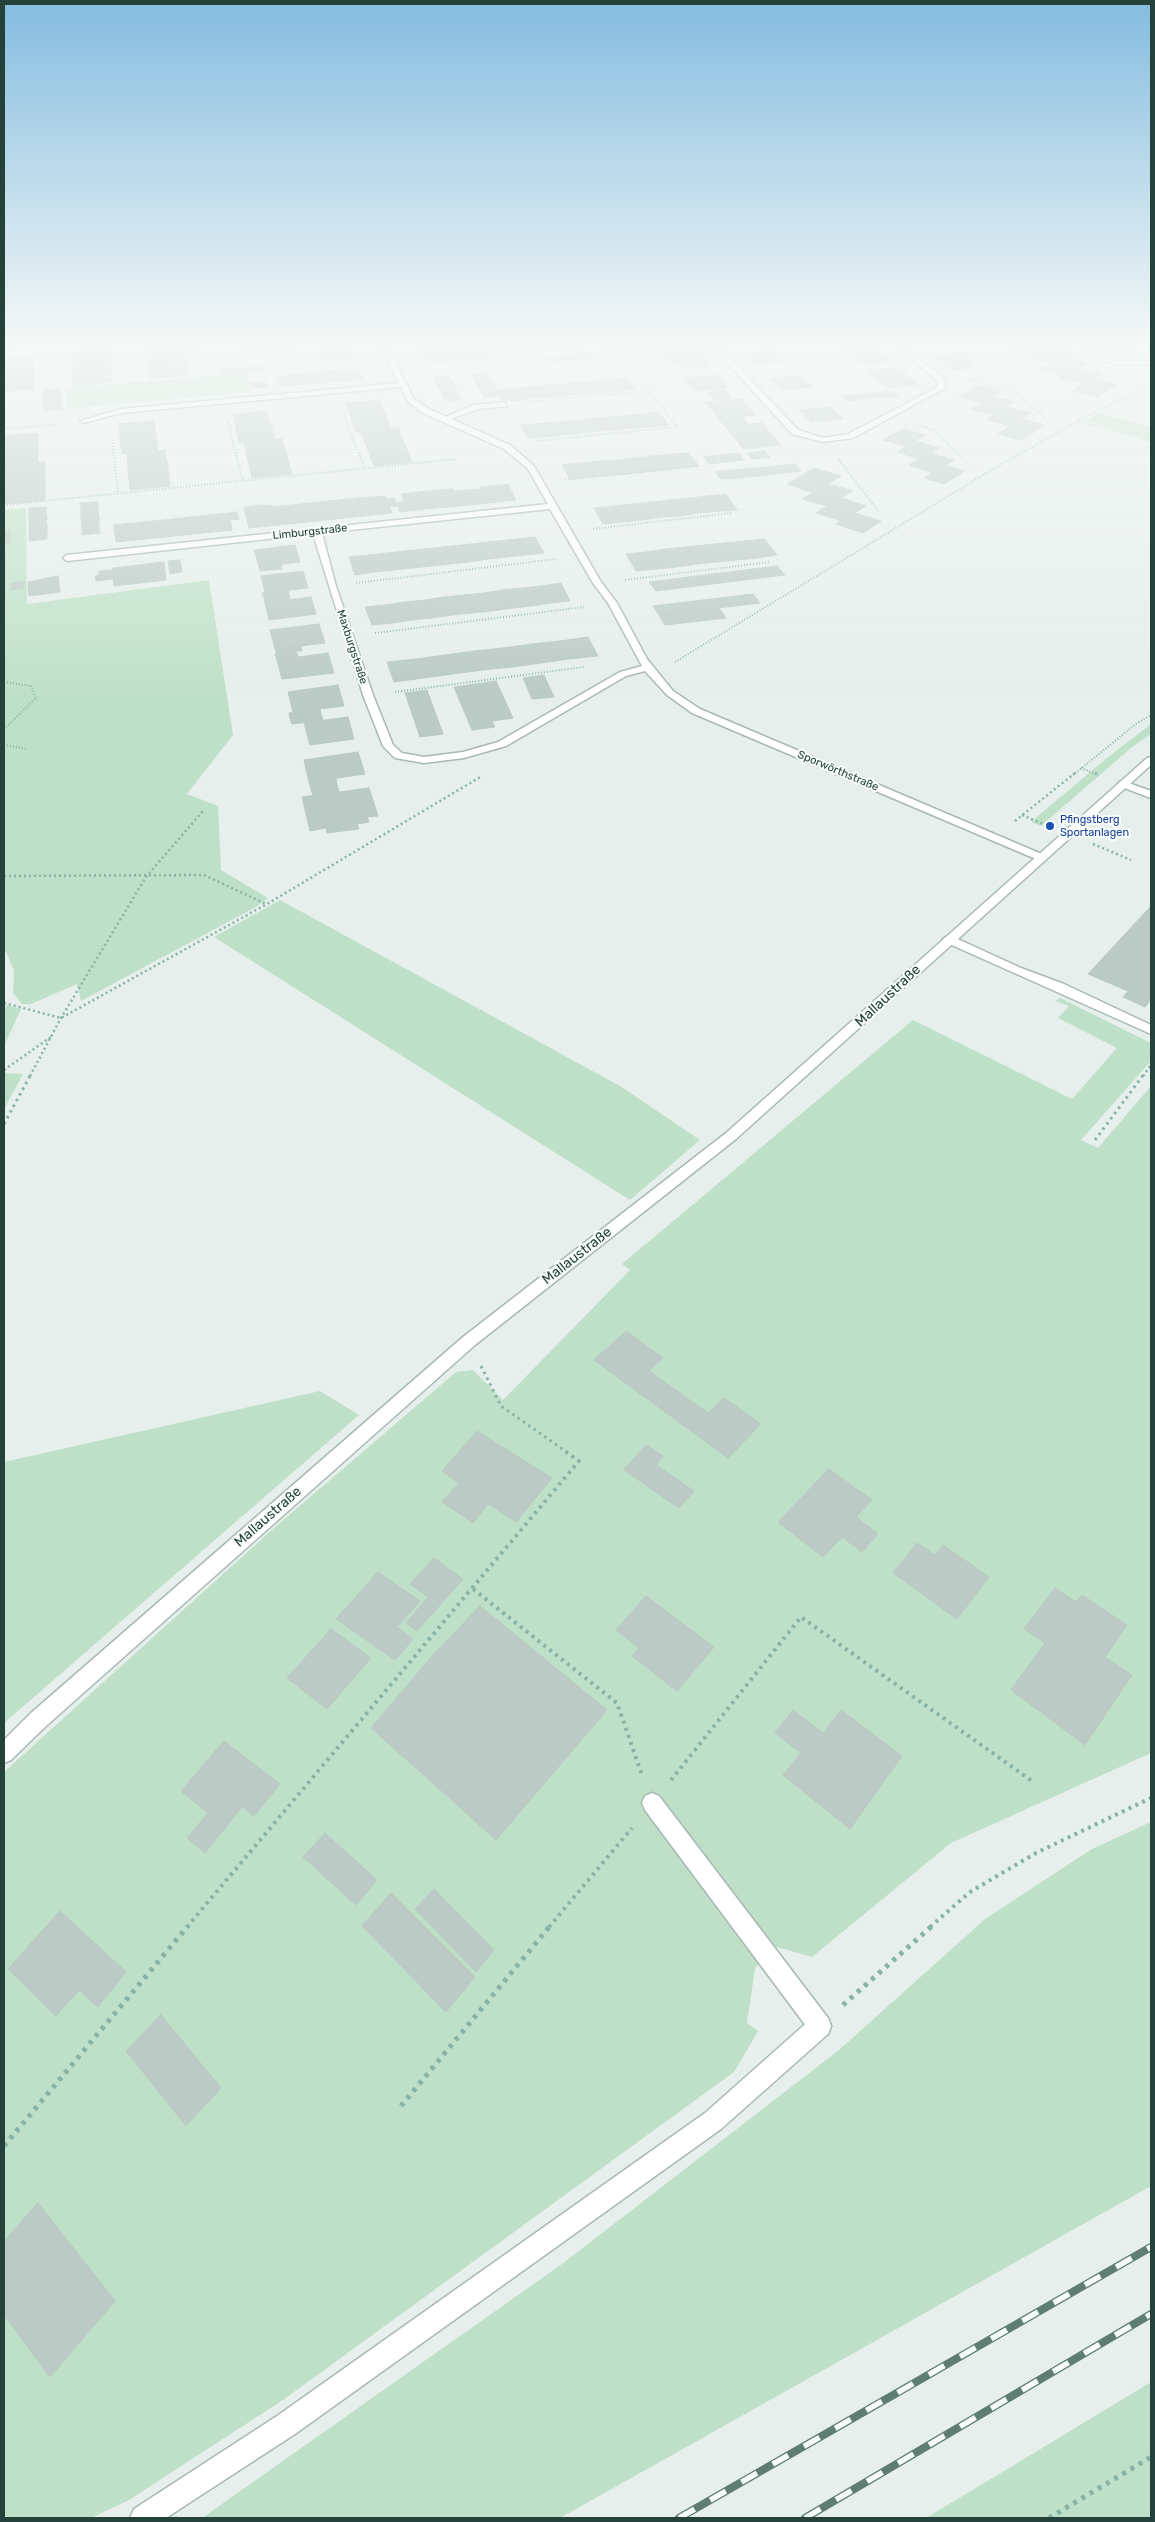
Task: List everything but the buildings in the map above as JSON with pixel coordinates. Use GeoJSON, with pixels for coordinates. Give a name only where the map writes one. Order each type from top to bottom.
{"type":"FeatureCollection","features":[{"type":"Feature","properties":{"kind":"street","name":"Sporwörthstraße"},"geometry":{"type":"LineString","coordinates":[[523,461],[531,468],[597,583],[612,603],[650,671],[670,693],[696,710],[1040,857]]}},
{"type":"Feature","properties":{"kind":"street","name":"Limburgstraße"},"geometry":{"type":"LineString","coordinates":[[67,558],[554,506]]}},
{"type":"Feature","properties":{"kind":"street","name":"Maxburgstraße"},"geometry":{"type":"LineString","coordinates":[[317,532],[332,586],[368,695],[388,746],[399,756],[424,760],[464,755],[502,744],[623,674],[650,671]]}},
{"type":"Feature","properties":{"kind":"street","name":"Mallaustraße"},"geometry":{"type":"LineString","coordinates":[[4,1753],[38,1720],[468,1341],[731,1136],[880,1005],[949,939],[1151,760]]}},
{"type":"Feature","properties":{"kind":"street"},"geometry":{"type":"LineString","coordinates":[[1123,784],[1151,795]]}},
{"type":"Feature","properties":{"kind":"street"},"geometry":{"type":"LineString","coordinates":[[949,939],[1017,971],[1060,987],[1151,1030]]}},
{"type":"Feature","properties":{"kind":"street"},"geometry":{"type":"LineString","coordinates":[[143,2518],[286,2425],[713,2122],[820,2026],[652,1803]]}},
{"type":"Feature","properties":{"kind":"path"},"geometry":{"type":"LineString","coordinates":[[114,461],[118,493]]}},
{"type":"Feature","properties":{"kind":"path"},"geometry":{"type":"LineString","coordinates":[[238,461],[243,481]]}},
{"type":"Feature","properties":{"kind":"path"},"geometry":{"type":"LineString","coordinates":[[362,461],[365,468]]}},
{"type":"Feature","properties":{"kind":"path"},"geometry":{"type":"LineString","coordinates":[[4,505],[440,461]]}},
{"type":"Feature","properties":{"kind":"path"},"geometry":{"type":"LineString","coordinates":[[839,461],[879,512]]}},
{"type":"Feature","properties":{"kind":"path"},"geometry":{"type":"LineString","coordinates":[[650,671],[870,544],[1008,461]]}},
{"type":"Feature","properties":{"kind":"path"},"geometry":{"type":"LineString","coordinates":[[540,483],[699,466]]}},
{"type":"Feature","properties":{"kind":"path"},"geometry":{"type":"LineString","coordinates":[[568,532],[730,513]]}},
{"type":"Feature","properties":{"kind":"path"},"geometry":{"type":"LineString","coordinates":[[332,586],[581,556]]}},
{"type":"Feature","properties":{"kind":"path"},"geometry":{"type":"LineString","coordinates":[[597,583],[770,562]]}},
{"type":"Feature","properties":{"kind":"path"},"geometry":{"type":"LineString","coordinates":[[348,637],[612,603]]}},
{"type":"Feature","properties":{"kind":"path"},"geometry":{"type":"LineString","coordinates":[[368,695],[508,679],[584,667]]}},
{"type":"Feature","properties":{"kind":"path"},"geometry":{"type":"LineString","coordinates":[[4,682],[31,686],[36,698],[4,728]]}},
{"type":"Feature","properties":{"kind":"path"},"geometry":{"type":"LineString","coordinates":[[995,837],[1136,724],[1151,715]]}},
{"type":"Feature","properties":{"kind":"path"},"geometry":{"type":"LineString","coordinates":[[4,745],[27,749]]}},
{"type":"Feature","properties":{"kind":"path"},"geometry":{"type":"LineString","coordinates":[[4,1003],[61,1018],[267,904],[490,772]]}},
{"type":"Feature","properties":{"kind":"path"},"geometry":{"type":"LineString","coordinates":[[4,1124],[61,1018],[146,877],[202,811]]}},
{"type":"Feature","properties":{"kind":"path"},"geometry":{"type":"LineString","coordinates":[[4,876],[146,877],[204,875],[267,904]]}},
{"type":"Feature","properties":{"kind":"path"},"geometry":{"type":"LineString","coordinates":[[4,1070],[52,1036]]}},
{"type":"Feature","properties":{"kind":"path"},"geometry":{"type":"LineString","coordinates":[[1095,1140],[1151,1065]]}},
{"type":"Feature","properties":{"kind":"path"},"geometry":{"type":"LineString","coordinates":[[4,2146],[579,1461],[501,1406],[468,1341]]}},
{"type":"Feature","properties":{"kind":"path"},"geometry":{"type":"LineString","coordinates":[[473,1589],[617,1703],[652,1803]]}},
{"type":"Feature","properties":{"kind":"path"},"geometry":{"type":"LineString","coordinates":[[820,2026],[970,1892],[1036,1853],[1151,1798]]}},
{"type":"Feature","properties":{"kind":"path"},"geometry":{"type":"LineString","coordinates":[[1049,2518],[1151,2457]]}},
{"type":"Feature","properties":{"kind":"green space"},"geometry":{"type":"Polygon","coordinates":[[[26,508],[27,604],[209,580],[233,735],[187,794],[218,806],[221,870],[268,898],[256,907],[81,1001],[77,984],[31,1004],[22,1004],[13,993],[14,971],[4,947],[4,510],[26,508]]]}},
{"type":"Feature","properties":{"kind":"green space"},"geometry":{"type":"Polygon","coordinates":[[[1151,724],[1151,734],[1132,747],[1041,826],[1031,822],[1108,757],[1151,724]]]}},
{"type":"Feature","properties":{"kind":"green space"},"geometry":{"type":"Polygon","coordinates":[[[280,900],[620,1086],[700,1140],[630,1200],[214,937],[280,900]]]}},
{"type":"Feature","properties":{"kind":"green space"},"geometry":{"type":"Polygon","coordinates":[[[1060,998],[1151,1043],[1151,1061],[1081,1140],[1098,1148],[1151,1086],[1151,1753],[951,1843],[812,1957],[777,1947],[755,1968],[747,2023],[758,2031],[734,2072],[283,2400],[129,2500],[91,2518],[4,2518],[4,1772],[274,1528],[456,1372],[473,1370],[503,1400],[630,1270],[622,1264],[913,1020],[1072,1099],[1117,1048],[1058,1018],[1069,1006],[1055,1001],[1060,998]]]}},
{"type":"Feature","properties":{"kind":"green space"},"geometry":{"type":"Polygon","coordinates":[[[6,1005],[21,1009],[4,1046],[4,1014],[6,1005]]]}},
{"type":"Feature","properties":{"kind":"green space"},"geometry":{"type":"Polygon","coordinates":[[[4,1073],[23,1074],[4,1109],[4,1073]]]}},
{"type":"Feature","properties":{"kind":"green space"},"geometry":{"type":"Polygon","coordinates":[[[320,1391],[359,1415],[4,1723],[4,1462],[320,1391]]]}},
{"type":"Feature","properties":{"kind":"green space"},"geometry":{"type":"Polygon","coordinates":[[[1151,1822],[1151,2186],[560,2518],[202,2518],[562,2264],[839,2050],[985,1919],[1092,1849],[1151,1822]]]}},
{"type":"Feature","properties":{"kind":"green space"},"geometry":{"type":"Polygon","coordinates":[[[1151,2382],[1151,2518],[926,2518],[1024,2459],[1151,2382]]]}},
{"type":"Feature","properties":{"kind":"railway"},"geometry":{"type":"LineString","coordinates":[[679,2518],[1151,2247]]}},
{"type":"Feature","properties":{"kind":"railway"},"geometry":{"type":"LineString","coordinates":[[805,2518],[1151,2314]]}},
{"type":"Feature","properties":{"kind":"place","name":"Pfingstberg Sportanlagen"},"geometry":{"type":"Point","coordinates":[1050,826]}}]}
